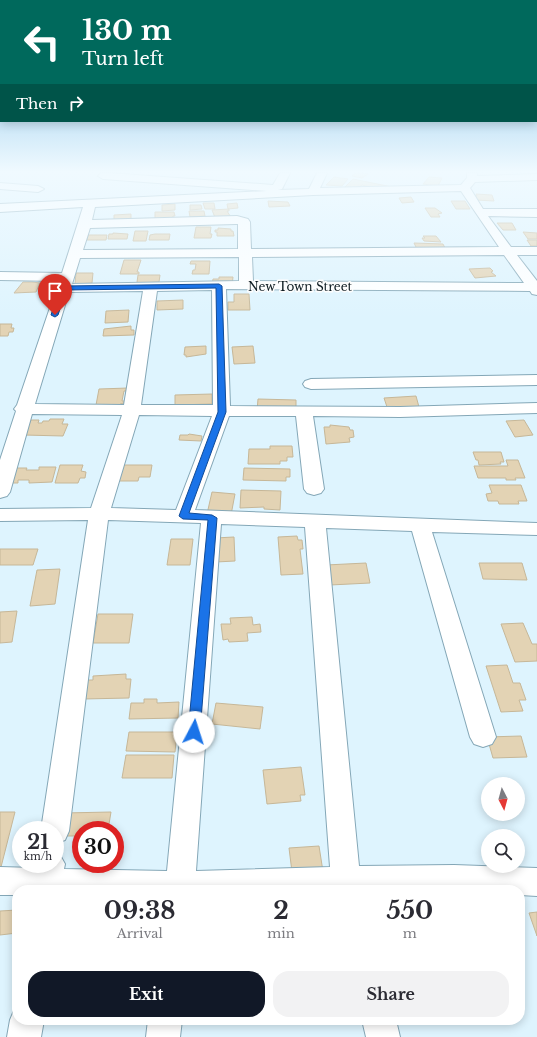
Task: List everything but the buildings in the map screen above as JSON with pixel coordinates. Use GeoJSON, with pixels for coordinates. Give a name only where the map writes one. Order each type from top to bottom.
{"type":"FeatureCollection","features":[{"type":"Feature","properties":{"kind":"street"},"geometry":{"type":"LineString","coordinates":[[0,492],[24,409],[85,224],[184,221]]}},
{"type":"Feature","properties":{"kind":"street"},"geometry":{"type":"LineString","coordinates":[[242,221],[244,222],[246,286]]}},
{"type":"Feature","properties":{"kind":"street"},"geometry":{"type":"LineString","coordinates":[[486,221],[536,288]]}},
{"type":"Feature","properties":{"kind":"street"},"geometry":{"type":"LineString","coordinates":[[76,254],[537,251]]}},
{"type":"Feature","properties":{"kind":"street","name":"New Town Street"},"geometry":{"type":"LineString","coordinates":[[0,276],[151,287],[246,286],[536,288]]}},
{"type":"Feature","properties":{"kind":"street"},"geometry":{"type":"LineString","coordinates":[[183,516],[222,412],[219,286]]}},
{"type":"Feature","properties":{"kind":"street"},"geometry":{"type":"LineString","coordinates":[[56,821],[99,514],[132,411],[151,287]]}},
{"type":"Feature","properties":{"kind":"street"},"geometry":{"type":"LineString","coordinates":[[311,384],[537,380]]}},
{"type":"Feature","properties":{"kind":"street"},"geometry":{"type":"LineString","coordinates":[[24,409],[222,412],[400,412],[537,408]]}},
{"type":"Feature","properties":{"kind":"street"},"geometry":{"type":"LineString","coordinates":[[304,412],[314,489]]}},
{"type":"Feature","properties":{"kind":"street"},"geometry":{"type":"LineString","coordinates":[[0,515],[99,514],[183,516],[420,525],[535,535]]}},
{"type":"Feature","properties":{"kind":"street"},"geometry":{"type":"LineString","coordinates":[[181,885],[212,518]]}},
{"type":"Feature","properties":{"kind":"street"},"geometry":{"type":"LineString","coordinates":[[315,521],[347,885],[454,879],[537,882]]}},
{"type":"Feature","properties":{"kind":"street"},"geometry":{"type":"LineString","coordinates":[[420,525],[483,737]]}},
{"type":"Feature","properties":{"kind":"street"},"geometry":{"type":"LineString","coordinates":[[0,881],[48,879],[137,885]]}},
{"type":"Feature","properties":{"kind":"street"},"geometry":{"type":"LineString","coordinates":[[24,1037],[26,1025]]}},
{"type":"Feature","properties":{"kind":"street"},"geometry":{"type":"LineString","coordinates":[[163,1037],[164,1025]]}},
{"type":"Feature","properties":{"kind":"street"},"geometry":{"type":"LineString","coordinates":[[380,1025],[383,1037]]}},
{"type":"Feature","properties":{"kind":"route"},"geometry":{"type":"LineString","coordinates":[[55,315],[64,288],[219,286],[222,412],[183,516],[212,518],[194,732]]}}]}
